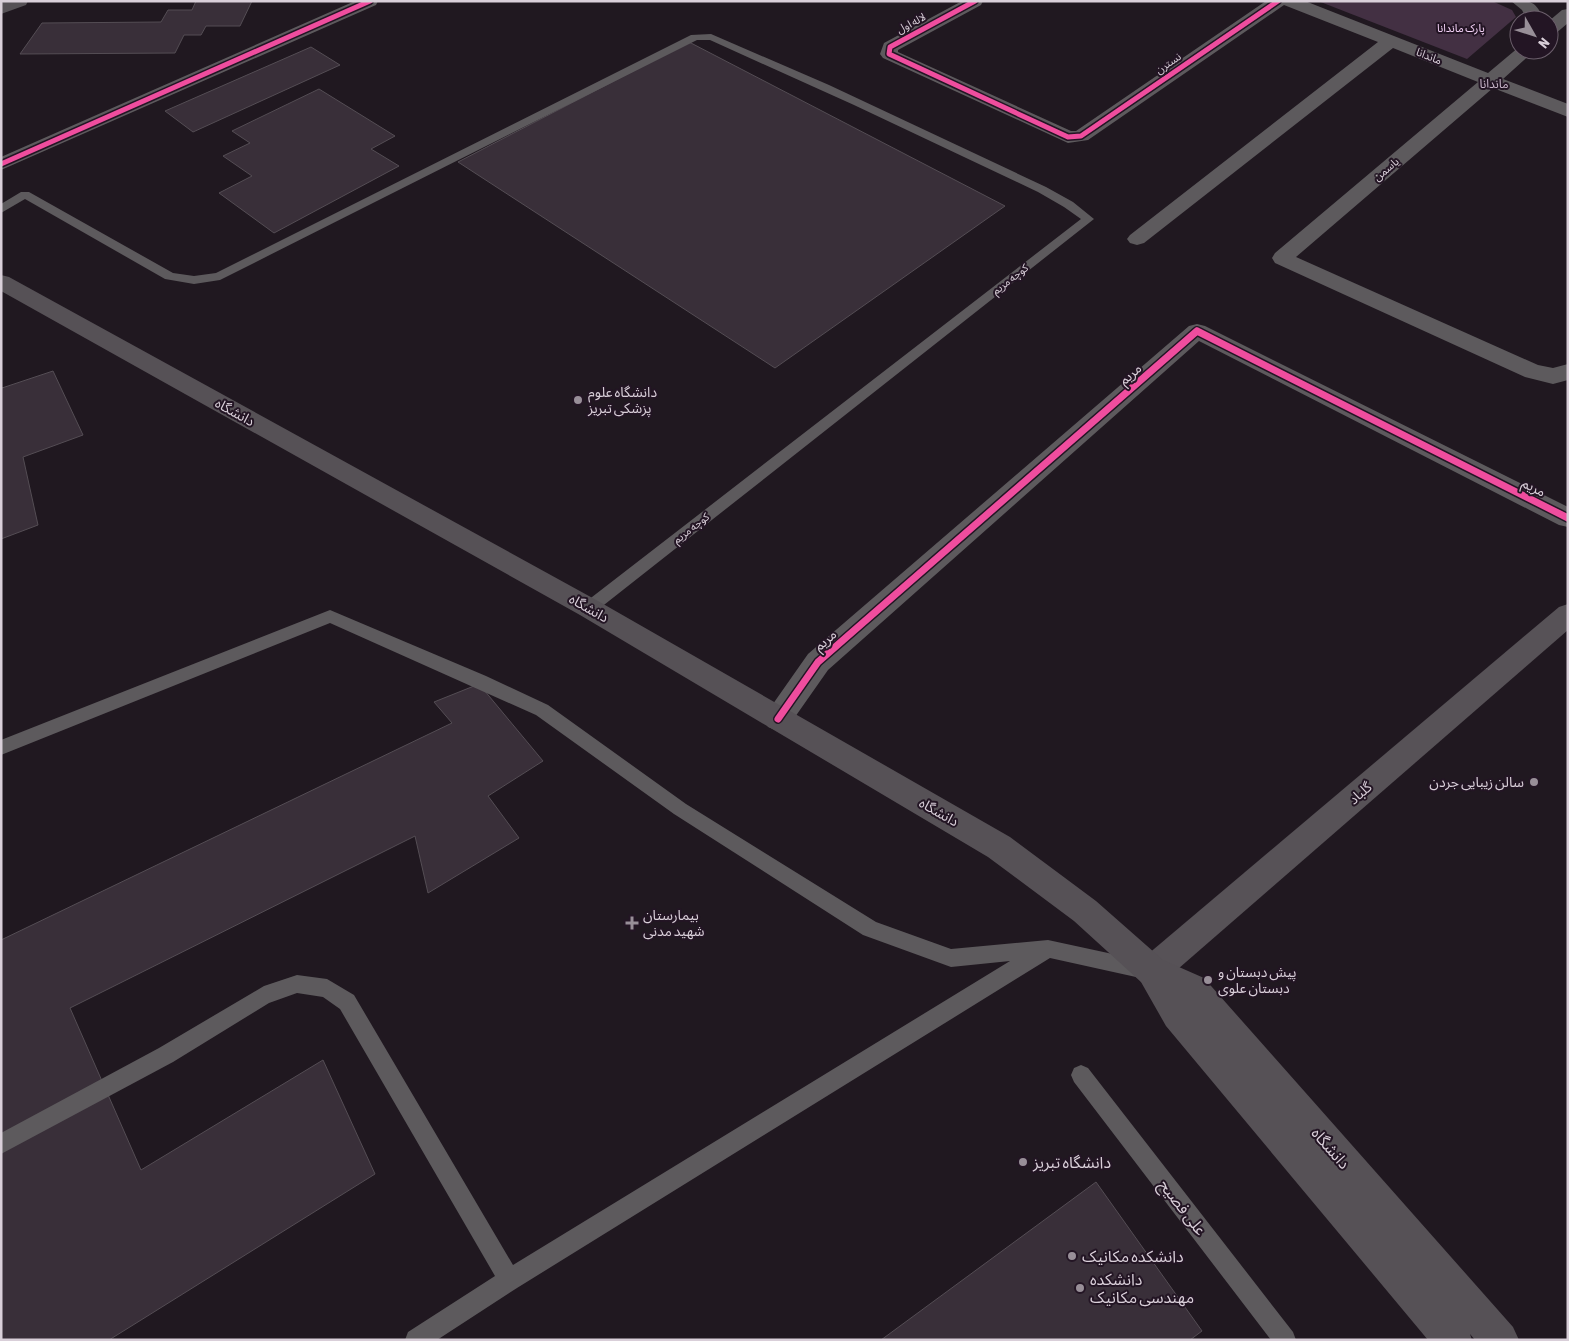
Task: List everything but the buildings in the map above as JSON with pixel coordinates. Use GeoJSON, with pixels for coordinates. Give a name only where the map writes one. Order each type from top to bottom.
{"type":"FeatureCollection","features":[{"type":"Feature","properties":{"kind":"main road"},"geometry":{"type":"LineString","coordinates":[[1,9],[20,1]]}},
{"type":"Feature","properties":{"kind":"main road","name":"دانشگاه"},"geometry":{"type":"LineString","coordinates":[[1,282],[589,608],[999,847],[1085,911],[1152,972],[1178,1014],[1453,1340]]}},
{"type":"Feature","properties":{"kind":"main road","name":"گلباد"},"geometry":{"type":"LineString","coordinates":[[1152,972],[1568,614]]}},
{"type":"Feature","properties":{"kind":"main road","name":"دانشگاه"},"geometry":{"type":"LineString","coordinates":[[1152,972],[1192,989],[1500,1340]]}},
{"type":"Feature","properties":{"kind":"street"},"geometry":{"type":"LineString","coordinates":[[1,164],[370,1]]}},
{"type":"Feature","properties":{"kind":"street","name":"لاله اول"},"geometry":{"type":"LineString","coordinates":[[975,1],[890,48],[889,54],[1068,138]]}},
{"type":"Feature","properties":{"kind":"street","name":"نسترن"},"geometry":{"type":"LineString","coordinates":[[1068,138],[1081,136],[1278,1]]}},
{"type":"Feature","properties":{"kind":"street","name":"ماندانا"},"geometry":{"type":"LineString","coordinates":[[1289,1],[1568,111]]}},
{"type":"Feature","properties":{"kind":"street"},"geometry":{"type":"LineString","coordinates":[[1519,1],[1531,10]]}},
{"type":"Feature","properties":{"kind":"street"},"geometry":{"type":"LineString","coordinates":[[1137,239],[1391,41]]}},
{"type":"Feature","properties":{"kind":"street","name":"یاسمن"},"geometry":{"type":"LineString","coordinates":[[1514,60],[1282,258],[1533,372],[1560,374]]}},
{"type":"Feature","properties":{"kind":"street","name":"مریم"},"geometry":{"type":"LineString","coordinates":[[778,719],[818,662],[1197,331],[1568,518]]}},
{"type":"Feature","properties":{"kind":"lane"},"geometry":{"type":"LineString","coordinates":[[1,209],[25,194],[169,276],[186,281],[220,276],[695,37]]}},
{"type":"Feature","properties":{"kind":"lane","name":"کوچه مریم"},"geometry":{"type":"LineString","coordinates":[[589,608],[1088,219],[1082,212],[1045,192],[884,115],[724,42],[711,37],[695,37]]}},
{"type":"Feature","properties":{"kind":"lane"},"geometry":{"type":"LineString","coordinates":[[1,748],[330,616],[542,710],[680,809],[870,929],[952,958],[1048,949],[1152,972]]}},
{"type":"Feature","properties":{"kind":"lane"},"geometry":{"type":"LineString","coordinates":[[416,1340],[509,1280],[1048,949]]}},
{"type":"Feature","properties":{"kind":"lane"},"geometry":{"type":"LineString","coordinates":[[1,1144],[166,1055],[264,994],[297,984],[326,988],[347,1002],[509,1280]]}},
{"type":"Feature","properties":{"kind":"lane","name":"علی فصیح"},"geometry":{"type":"LineString","coordinates":[[1081,1075],[1285,1340]]}},
{"type":"Feature","properties":{"kind":"green space","name":"پارک ماندانا"},"geometry":{"type":"Polygon","coordinates":[[[1318,1],[1492,1],[1512,10],[1509,10],[1509,23],[1467,59],[1318,1]]]}},
{"type":"Feature","properties":{"kind":"cycle path"},"geometry":{"type":"LineString","coordinates":[[1,164],[370,1]]}},
{"type":"Feature","properties":{"kind":"cycle path"},"geometry":{"type":"LineString","coordinates":[[975,1],[890,47],[889,54],[1068,137],[1081,136],[1278,1]]}},
{"type":"Feature","properties":{"kind":"cycle path"},"geometry":{"type":"LineString","coordinates":[[778,719],[818,662],[1197,331],[1568,518]]}},
{"type":"Feature","properties":{"kind":"place","name":"دانشگاه علوم پزشکی تبریز"},"geometry":{"type":"Point","coordinates":[578,400]}},
{"type":"Feature","properties":{"kind":"place","name":"سالن زیبایی جردن"},"geometry":{"type":"Point","coordinates":[1534,782]}},
{"type":"Feature","properties":{"kind":"place","name":"بیمارستان شهید مدنی"},"geometry":{"type":"Point","coordinates":[632,923]}},
{"type":"Feature","properties":{"kind":"place","name":"پیش دبستان و دبستان علوی"},"geometry":{"type":"Point","coordinates":[1208,980]}},
{"type":"Feature","properties":{"kind":"place","name":"دانشگاه تبریز"},"geometry":{"type":"Point","coordinates":[1023,1162]}},
{"type":"Feature","properties":{"kind":"place","name":"دانشکده مکانیک"},"geometry":{"type":"Point","coordinates":[1072,1256]}},
{"type":"Feature","properties":{"kind":"place","name":"دانشکده مهندسی مکانیک"},"geometry":{"type":"Point","coordinates":[1080,1288]}},
{"type":"Feature","properties":{"kind":"district","name":"ماندانا"},"geometry":{"type":"Point","coordinates":[1494,84]}}]}
